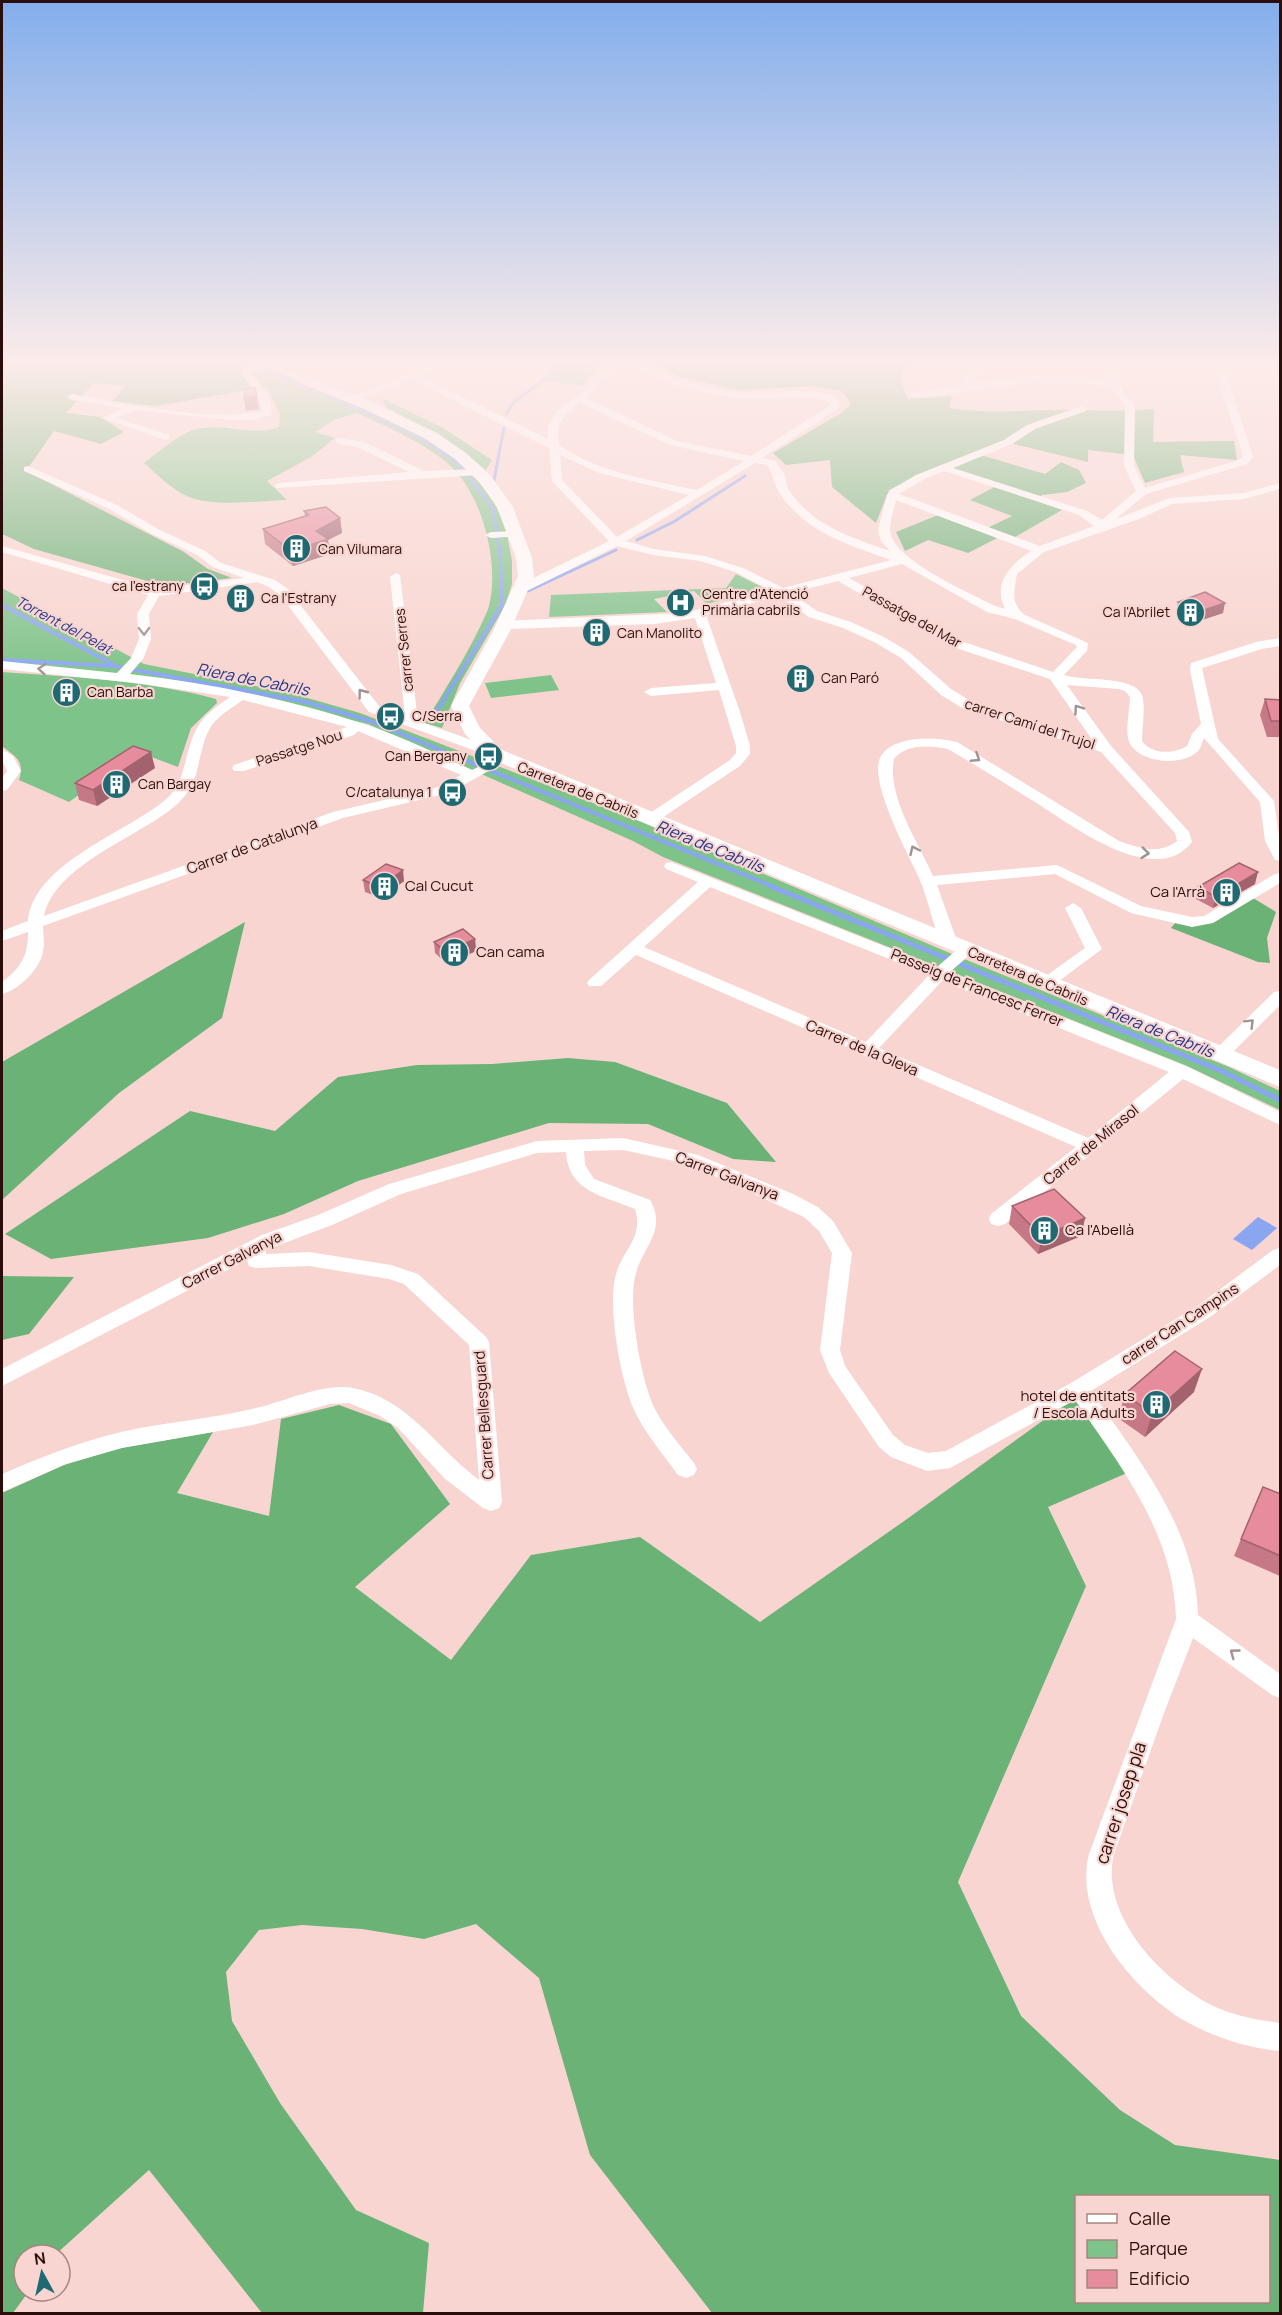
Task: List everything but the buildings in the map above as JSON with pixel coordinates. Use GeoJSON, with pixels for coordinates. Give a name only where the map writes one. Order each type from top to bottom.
{"type":"FeatureCollection","features":[{"type":"Feature","properties":{"kind":"street"},"geometry":{"type":"LineString","coordinates":[[28,469],[113,507],[154,531],[201,554],[217,565],[271,584],[284,592],[374,709],[495,758]]}},
{"type":"Feature","properties":{"kind":"street"},"geometry":{"type":"LineString","coordinates":[[412,469],[422,474]]}},
{"type":"Feature","properties":{"kind":"street","name":"Carretera de Cabrils"},"geometry":{"type":"LineString","coordinates":[[471,469],[507,508],[511,534],[527,573],[505,625],[460,706],[466,724],[495,758],[959,950],[1281,1079]]}},
{"type":"Feature","properties":{"kind":"street"},"geometry":{"type":"LineString","coordinates":[[556,469],[557,481],[616,542]]}},
{"type":"Feature","properties":{"kind":"street"},"geometry":{"type":"LineString","coordinates":[[600,469],[699,494]]}},
{"type":"Feature","properties":{"kind":"street"},"geometry":{"type":"LineString","coordinates":[[521,589],[616,542],[699,494],[736,469]]}},
{"type":"Feature","properties":{"kind":"street"},"geometry":{"type":"LineString","coordinates":[[776,469],[785,493],[796,509],[838,537],[903,560],[991,609],[1021,618],[1082,643],[1083,648],[1055,676],[1106,749],[1182,832],[1185,842],[1178,849],[1151,855],[1132,851],[1114,844],[952,745],[922,743],[892,751],[886,760],[885,775],[898,816],[959,950],[943,971],[867,1051]]}},
{"type":"Feature","properties":{"kind":"street"},"geometry":{"type":"LineString","coordinates":[[903,560],[887,541],[884,530],[892,495],[920,477],[941,469]]}},
{"type":"Feature","properties":{"kind":"street"},"geometry":{"type":"LineString","coordinates":[[947,469],[1083,513],[1096,519],[1100,523],[1099,528]]}},
{"type":"Feature","properties":{"kind":"street"},"geometry":{"type":"LineString","coordinates":[[1131,469],[1142,492]]}},
{"type":"Feature","properties":{"kind":"street"},"geometry":{"type":"LineString","coordinates":[[1099,528],[1142,492],[1219,469]]}},
{"type":"Feature","properties":{"kind":"street"},"geometry":{"type":"LineString","coordinates":[[280,486],[422,474],[475,472]]}},
{"type":"Feature","properties":{"kind":"street"},"geometry":{"type":"LineString","coordinates":[[1021,618],[1012,611],[1007,601],[1011,573],[1040,550],[1135,517],[1170,501],[1244,496],[1281,486]]}},
{"type":"Feature","properties":{"kind":"street"},"geometry":{"type":"LineString","coordinates":[[892,495],[1040,550]]}},
{"type":"Feature","properties":{"kind":"street"},"geometry":{"type":"LineString","coordinates":[[491,536],[511,534]]}},
{"type":"Feature","properties":{"kind":"street","name":"carrer Camí del Trujol"},"geometry":{"type":"LineString","coordinates":[[616,542],[653,552],[701,558],[739,570],[780,591],[813,614],[848,626],[905,655],[946,692],[969,706],[1106,749]]}},
{"type":"Feature","properties":{"kind":"street"},"geometry":{"type":"LineString","coordinates":[[2,549],[155,592],[255,580]]}},
{"type":"Feature","properties":{"kind":"street"},"geometry":{"type":"LineString","coordinates":[[505,625],[655,620],[699,613],[903,560]]}},
{"type":"Feature","properties":{"kind":"street","name":"carrer Serres"},"geometry":{"type":"LineString","coordinates":[[396,577],[412,723]]}},
{"type":"Feature","properties":{"kind":"street","name":"Passatge del Mar"},"geometry":{"type":"LineString","coordinates":[[840,577],[957,644],[1074,683],[1120,685],[1130,688],[1137,697],[1135,741],[1147,752],[1173,757],[1184,754],[1193,748],[1199,734],[1206,727]]}},
{"type":"Feature","properties":{"kind":"street"},"geometry":{"type":"LineString","coordinates":[[126,671],[137,659],[145,639],[143,614],[155,592]]}},
{"type":"Feature","properties":{"kind":"street"},"geometry":{"type":"LineString","coordinates":[[649,820],[735,763],[743,754],[743,746],[699,613]]}},
{"type":"Feature","properties":{"kind":"street"},"geometry":{"type":"LineString","coordinates":[[1281,642],[1260,645],[1196,666],[1206,727],[1211,740],[1267,801],[1272,841],[1281,857]]}},
{"type":"Feature","properties":{"kind":"street"},"geometry":{"type":"LineString","coordinates":[[2,665],[126,671],[305,710],[356,725],[475,774]]}},
{"type":"Feature","properties":{"kind":"street"},"geometry":{"type":"LineString","coordinates":[[651,692],[724,686]]}},
{"type":"Feature","properties":{"kind":"street"},"geometry":{"type":"LineString","coordinates":[[2,988],[14,981],[27,966],[36,950],[34,924],[41,902],[65,873],[95,849],[131,830],[168,806],[182,791],[203,729],[211,718],[240,696]]}},
{"type":"Feature","properties":{"kind":"street","name":"Passatge Nou"},"geometry":{"type":"LineString","coordinates":[[238,768],[349,732],[356,725]]}},
{"type":"Feature","properties":{"kind":"street"},"geometry":{"type":"LineString","coordinates":[[2,753],[14,771],[2,787]]}},
{"type":"Feature","properties":{"kind":"street","name":"Carrer de Catalunya"},"geometry":{"type":"LineString","coordinates":[[2,936],[338,815],[444,790],[475,774],[495,758]]}},
{"type":"Feature","properties":{"kind":"street","name":"Passeig de Francesc Ferrer"},"geometry":{"type":"LineString","coordinates":[[671,866],[943,971],[1182,1071],[1281,1119]]}},
{"type":"Feature","properties":{"kind":"street"},"geometry":{"type":"LineString","coordinates":[[928,881],[1057,869],[1136,910],[1191,922],[1208,920],[1281,877]]}},
{"type":"Feature","properties":{"kind":"street"},"geometry":{"type":"LineString","coordinates":[[595,983],[709,880]]}},
{"type":"Feature","properties":{"kind":"street"},"geometry":{"type":"LineString","coordinates":[[1045,984],[1094,949],[1074,908]]}},
{"type":"Feature","properties":{"kind":"street","name":"Carrer de la Gleva"},"geometry":{"type":"LineString","coordinates":[[634,948],[867,1051],[1091,1146]]}},
{"type":"Feature","properties":{"kind":"street"},"geometry":{"type":"LineString","coordinates":[[1221,1054],[1281,996]]}},
{"type":"Feature","properties":{"kind":"street","name":"Carrer de Mirasol"},"geometry":{"type":"LineString","coordinates":[[998,1219],[1182,1071]]}},
{"type":"Feature","properties":{"kind":"street","name":"Carrer Galvanya"},"geometry":{"type":"LineString","coordinates":[[2,1378],[256,1246],[406,1185],[526,1149],[623,1144],[692,1159],[786,1199],[811,1212],[826,1226],[842,1253],[830,1350],[836,1368],[886,1442],[898,1451],[927,1462],[950,1459],[1078,1389]]}},
{"type":"Feature","properties":{"kind":"street"},"geometry":{"type":"LineString","coordinates":[[575,1146],[576,1165],[588,1183],[643,1205],[649,1218],[646,1238],[625,1277],[631,1366],[645,1413],[686,1470]]}},
{"type":"Feature","properties":{"kind":"street","name":"Carrer Bellesguard"},"geometry":{"type":"LineString","coordinates":[[2,1483],[61,1457],[122,1440],[253,1418],[330,1396],[351,1395],[387,1410],[405,1422],[452,1472],[490,1502],[479,1342],[428,1292],[411,1279],[391,1272],[309,1259],[256,1261],[256,1246]]}},
{"type":"Feature","properties":{"kind":"street","name":"carrer Can Campins"},"geometry":{"type":"LineString","coordinates":[[1078,1389],[1206,1310],[1281,1255]]}},
{"type":"Feature","properties":{"kind":"street"},"geometry":{"type":"LineString","coordinates":[[1078,1389],[1149,1492],[1184,1577],[1187,1620],[1281,1687]]}},
{"type":"Feature","properties":{"kind":"street","name":"carrer josep pla"},"geometry":{"type":"LineString","coordinates":[[1187,1620],[1137,1751],[1105,1845],[1098,1875],[1104,1910],[1126,1949],[1150,1975],[1190,2010],[1225,2025],[1281,2037]]}},
{"type":"Feature","properties":{"kind":"green space"},"geometry":{"type":"Polygon","coordinates":[[[2,469],[27,469],[26,471],[184,552],[208,569],[232,578],[165,586],[34,549],[2,534],[2,469]]]}},
{"type":"Feature","properties":{"kind":"green space"},"geometry":{"type":"Polygon","coordinates":[[[151,469],[289,469],[267,481],[287,500],[211,502],[189,497],[165,482],[151,469]]]}},
{"type":"Feature","properties":{"kind":"green space"},"geometry":{"type":"Polygon","coordinates":[[[453,469],[468,469],[490,495],[505,524],[512,561],[512,584],[505,606],[460,683],[442,728],[425,723],[480,627],[489,606],[492,588],[490,549],[485,528],[478,509],[459,475],[453,469]]]}},
{"type":"Feature","properties":{"kind":"green space"},"geometry":{"type":"Polygon","coordinates":[[[831,469],[933,469],[889,490],[876,523],[832,487],[831,469]]]}},
{"type":"Feature","properties":{"kind":"green space"},"geometry":{"type":"Polygon","coordinates":[[[954,469],[1028,469],[1045,474],[1052,469],[1077,469],[1086,483],[1067,492],[1042,495],[1035,500],[1062,510],[1015,537],[1005,534],[968,553],[928,540],[905,551],[896,532],[938,515],[983,530],[1012,516],[970,500],[1000,484],[954,469]]]}},
{"type":"Feature","properties":{"kind":"green space"},"geometry":{"type":"Polygon","coordinates":[[[1139,469],[1183,469],[1184,472],[1145,483],[1139,469]]]}},
{"type":"Feature","properties":{"kind":"green space"},"geometry":{"type":"Polygon","coordinates":[[[736,574],[762,587],[761,590],[707,604],[694,591],[654,599],[667,612],[549,617],[551,595],[726,588],[736,574]]]}},
{"type":"Feature","properties":{"kind":"green space"},"geometry":{"type":"Polygon","coordinates":[[[2,588],[144,664],[290,693],[360,713],[634,819],[952,954],[1229,1067],[1280,1091],[1280,1110],[1185,1065],[663,857],[633,841],[368,724],[208,689],[2,663],[2,588]]]}},
{"type":"Feature","properties":{"kind":"green space"},"geometry":{"type":"Polygon","coordinates":[[[2,672],[136,683],[216,699],[217,703],[191,728],[178,767],[138,752],[69,802],[19,780],[21,768],[18,760],[2,746],[2,672]]]}},
{"type":"Feature","properties":{"kind":"green space"},"geometry":{"type":"Polygon","coordinates":[[[551,675],[559,690],[491,698],[485,683],[551,675]]]}},
{"type":"Feature","properties":{"kind":"green space"},"geometry":{"type":"Polygon","coordinates":[[[1253,898],[1276,912],[1267,938],[1270,963],[1258,962],[1171,928],[1176,922],[1196,925],[1253,898]]]}},
{"type":"Feature","properties":{"kind":"green space"},"geometry":{"type":"Polygon","coordinates":[[[245,922],[222,1018],[119,1093],[2,1200],[2,1062],[245,922]]]}},
{"type":"Feature","properties":{"kind":"green space"},"geometry":{"type":"Polygon","coordinates":[[[568,1058],[615,1062],[727,1103],[776,1162],[733,1159],[648,1124],[549,1123],[358,1181],[284,1214],[208,1238],[51,1259],[5,1234],[190,1111],[275,1131],[338,1077],[417,1065],[492,1064],[568,1058]]]}},
{"type":"Feature","properties":{"kind":"green space"},"geometry":{"type":"Polygon","coordinates":[[[2,1276],[74,1277],[29,1334],[2,1340],[2,1276]]]}},
{"type":"Feature","properties":{"kind":"green space"},"geometry":{"type":"Polygon","coordinates":[[[1074,1398],[1127,1473],[1048,1507],[1086,1586],[958,1882],[1021,2016],[1120,2110],[1175,2145],[1280,2160],[1280,2313],[712,2313],[590,2155],[539,1978],[476,1924],[424,1939],[362,1929],[302,1925],[259,1930],[226,1972],[232,2021],[280,2103],[356,2210],[429,2243],[423,2313],[262,2313],[149,2170],[68,2243],[12,2243],[12,2303],[20,2303],[13,2313],[2,2313],[2,1493],[64,1465],[120,1448],[213,1432],[177,1493],[269,1516],[281,1419],[339,1405],[391,1424],[450,1504],[355,1587],[451,1660],[531,1555],[640,1537],[760,1622],[1074,1398]]]}},
{"type":"Feature","properties":{"kind":"water"},"geometry":{"type":"Polygon","coordinates":[[[1258,1217],[1277,1228],[1252,1250],[1233,1239],[1258,1217]]]}},
{"type":"Feature","properties":{"kind":"waterway"},"geometry":{"type":"LineString","coordinates":[[463,469],[493,509],[500,553],[502,594]]}},
{"type":"Feature","properties":{"kind":"waterway"},"geometry":{"type":"LineString","coordinates":[[494,480],[496,469]]}},
{"type":"Feature","properties":{"kind":"waterway"},"geometry":{"type":"LineString","coordinates":[[637,540],[675,521],[745,476]]}},
{"type":"Feature","properties":{"kind":"waterway"},"geometry":{"type":"LineString","coordinates":[[528,591],[616,550]]}},
{"type":"Feature","properties":{"kind":"waterway"},"geometry":{"type":"LineString","coordinates":[[431,721],[502,605],[502,594]]}},
{"type":"Feature","properties":{"kind":"waterway","name":"Torrent del Pelat"},"geometry":{"type":"LineString","coordinates":[[2,605],[114,665]]}},
{"type":"Feature","properties":{"kind":"waterway","name":"Riera de Cabrils"},"geometry":{"type":"LineString","coordinates":[[2,660],[114,666],[306,702],[370,721],[774,887]]}},
{"type":"Feature","properties":{"kind":"waterway","name":"Riera de Cabrils"},"geometry":{"type":"LineString","coordinates":[[770,886],[1224,1072],[1280,1100]]}},
{"type":"Feature","properties":{"kind":"place","name":"Can Vilumara"},"geometry":{"type":"Point","coordinates":[297,549]}},
{"type":"Feature","properties":{"kind":"place","name":"ca l'estrany"},"geometry":{"type":"Point","coordinates":[205,586]}},
{"type":"Feature","properties":{"kind":"place","name":"Ca l'Estrany"},"geometry":{"type":"Point","coordinates":[240,598]}},
{"type":"Feature","properties":{"kind":"place","name":"Centre d'Atenció Primària cabrils"},"geometry":{"type":"Point","coordinates":[681,602]}},
{"type":"Feature","properties":{"kind":"place","name":"Ca l'Abrilet"},"geometry":{"type":"Point","coordinates":[1191,612]}},
{"type":"Feature","properties":{"kind":"place","name":"Can Manolito"},"geometry":{"type":"Point","coordinates":[596,633]}},
{"type":"Feature","properties":{"kind":"place","name":"Can Paró"},"geometry":{"type":"Point","coordinates":[800,678]}},
{"type":"Feature","properties":{"kind":"place","name":"Can Barba"},"geometry":{"type":"Point","coordinates":[66,692]}},
{"type":"Feature","properties":{"kind":"place","name":"C/Serra"},"geometry":{"type":"Point","coordinates":[391,716]}},
{"type":"Feature","properties":{"kind":"place","name":"Can Bergany"},"geometry":{"type":"Point","coordinates":[488,756]}},
{"type":"Feature","properties":{"kind":"place","name":"Can Bargay"},"geometry":{"type":"Point","coordinates":[117,784]}},
{"type":"Feature","properties":{"kind":"place","name":"C/catalunya 1"},"geometry":{"type":"Point","coordinates":[453,792]}},
{"type":"Feature","properties":{"kind":"place","name":"Cal Cucut"},"geometry":{"type":"Point","coordinates":[384,886]}},
{"type":"Feature","properties":{"kind":"place","name":"Ca l'Arrà"},"geometry":{"type":"Point","coordinates":[1226,892]}},
{"type":"Feature","properties":{"kind":"place","name":"Can cama"},"geometry":{"type":"Point","coordinates":[455,952]}},
{"type":"Feature","properties":{"kind":"place","name":"Ca l'Abellà"},"geometry":{"type":"Point","coordinates":[1044,1230]}},
{"type":"Feature","properties":{"kind":"place","name":"hotel de entitats / Escola Adults"},"geometry":{"type":"Point","coordinates":[1156,1405]}}]}
